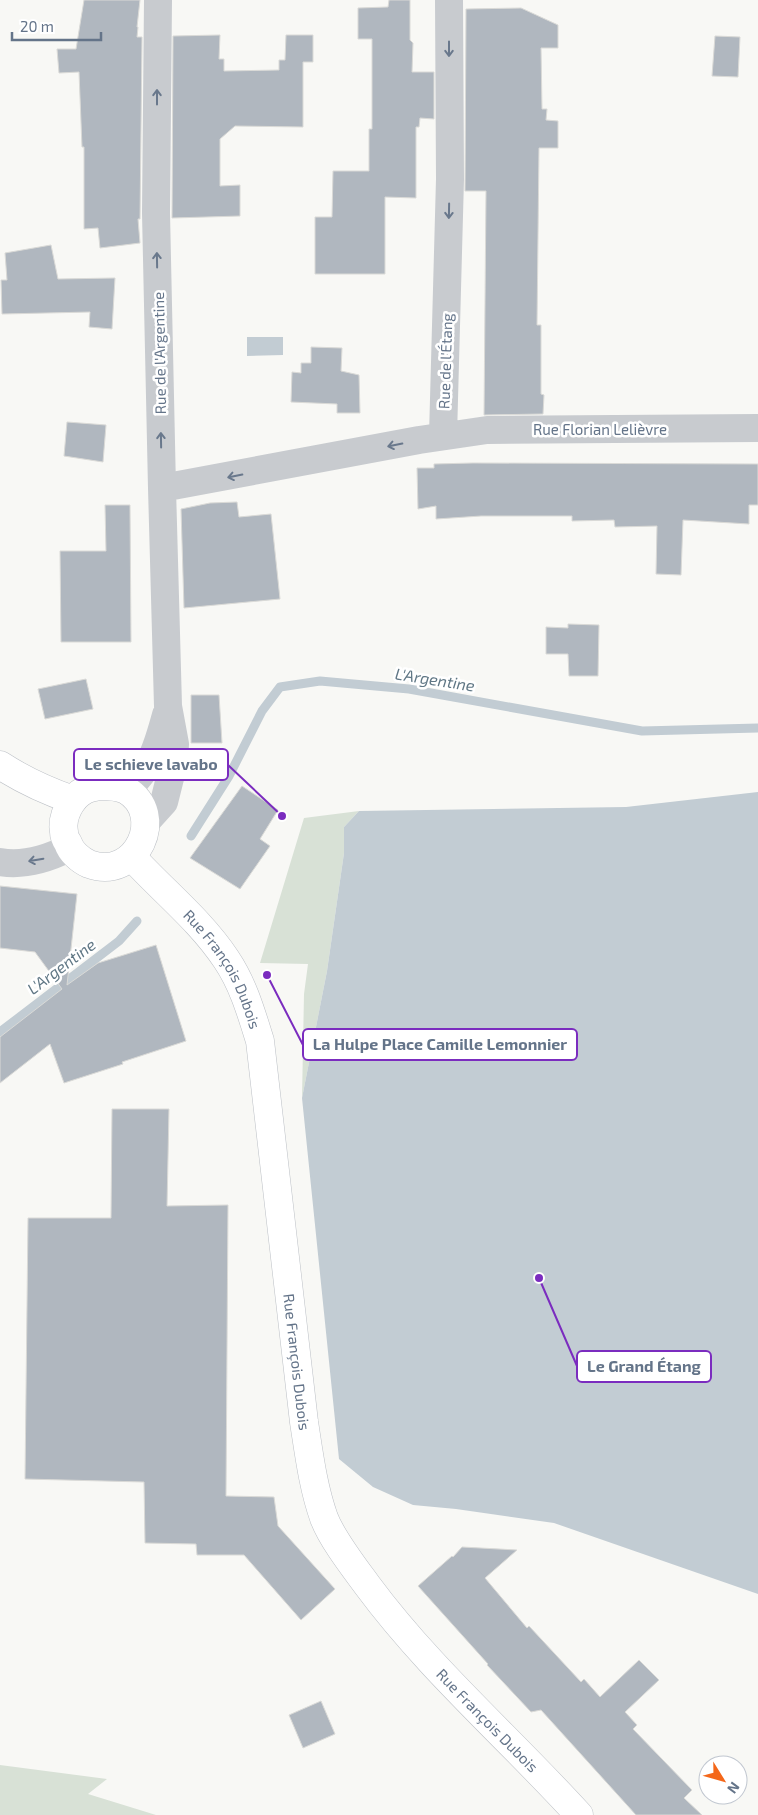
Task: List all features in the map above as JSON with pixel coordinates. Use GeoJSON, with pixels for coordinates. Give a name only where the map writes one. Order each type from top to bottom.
{"type":"FeatureCollection","features":[{"type":"Feature","properties":{"kind":"main road"},"geometry":{"type":"LineString","coordinates":[[0,765],[17,776],[54,794],[72,800]]}},
{"type":"Feature","properties":{"kind":"main road"},"geometry":{"type":"LineString","coordinates":[[100,786],[115,786],[127,790],[143,806],[145,823],[143,841],[132,856],[116,865],[98,867],[82,861],[70,848],[64,832],[65,816],[72,800],[85,790],[100,786]]}},
{"type":"Feature","properties":{"kind":"main road","name":"Rue François Dubois"},"geometry":{"type":"LineString","coordinates":[[132,856],[204,930],[227,960],[247,998],[260,1041],[304,1422],[313,1480],[325,1520],[349,1561],[421,1652],[579,1815]]}},
{"type":"Feature","properties":{"kind":"street","name":"Rue de l'Argentine"},"geometry":{"type":"LineString","coordinates":[[145,823],[164,802],[174,762],[175,744],[168,706],[162,488],[156,213],[158,0]]}},
{"type":"Feature","properties":{"kind":"street","name":"Rue de l'Étang"},"geometry":{"type":"LineString","coordinates":[[443,436],[450,179],[449,0]]}},
{"type":"Feature","properties":{"kind":"street","name":"Rue Florian Lelièvre"},"geometry":{"type":"LineString","coordinates":[[443,436],[487,430],[758,428]]}},
{"type":"Feature","properties":{"kind":"street"},"geometry":{"type":"LineString","coordinates":[[162,488],[443,436]]}},
{"type":"Feature","properties":{"kind":"street","name":"Rue de l'Argentine"},"geometry":{"type":"LineString","coordinates":[[127,790],[140,778],[150,764],[168,706]]}},
{"type":"Feature","properties":{"kind":"street"},"geometry":{"type":"LineString","coordinates":[[0,862],[37,860],[54,856],[70,848]]}},
{"type":"Feature","properties":{"kind":"shaded area"},"geometry":{"type":"Polygon","coordinates":[[[247,337],[283,337],[283,355],[247,356],[247,337]]]}},
{"type":"Feature","properties":{"kind":"shaded area"},"geometry":{"type":"Polygon","coordinates":[[[758,792],[758,1594],[554,1523],[413,1505],[373,1487],[339,1459],[302,1098],[327,971],[344,853],[344,827],[359,811],[626,807],[758,792]]]}},
{"type":"Feature","properties":{"kind":"shaded area"},"geometry":{"type":"Polygon","coordinates":[[[359,811],[344,827],[344,853],[327,971],[302,1098],[304,994],[308,964],[260,963],[304,818],[359,811]]]}},
{"type":"Feature","properties":{"kind":"shaded area"},"geometry":{"type":"Polygon","coordinates":[[[0,1765],[107,1779],[88,1794],[156,1815],[0,1815],[0,1765]]]}},
{"type":"Feature","properties":{"kind":"building"},"geometry":{"type":"Polygon","coordinates":[[[84,0],[140,0],[137,37],[142,37],[140,219],[138,219],[140,243],[100,248],[98,228],[84,229],[84,147],[82,147],[79,72],[59,73],[57,49],[76,49],[84,0]]]}},
{"type":"Feature","properties":{"kind":"building"},"geometry":{"type":"Polygon","coordinates":[[[389,0],[410,0],[410,40],[413,43],[412,72],[434,72],[434,119],[420,118],[419,127],[416,127],[416,198],[385,197],[385,274],[315,274],[315,217],[332,217],[333,171],[369,171],[369,129],[372,129],[372,39],[358,39],[358,8],[388,7],[389,0]]]}},
{"type":"Feature","properties":{"kind":"building"},"geometry":{"type":"Polygon","coordinates":[[[521,8],[558,25],[558,48],[541,48],[542,109],[547,109],[546,120],[558,121],[558,148],[539,148],[537,325],[541,325],[541,394],[544,395],[543,414],[484,415],[486,191],[465,191],[466,9],[521,8]]]}},
{"type":"Feature","properties":{"kind":"building"},"geometry":{"type":"Polygon","coordinates":[[[220,35],[219,59],[224,59],[224,71],[279,70],[279,60],[285,60],[286,35],[313,35],[313,62],[303,62],[303,127],[235,126],[220,139],[220,186],[240,185],[240,216],[172,218],[173,36],[220,35]]]}},
{"type":"Feature","properties":{"kind":"building"},"geometry":{"type":"Polygon","coordinates":[[[715,36],[740,37],[738,77],[712,76],[715,36]]]}},
{"type":"Feature","properties":{"kind":"building"},"geometry":{"type":"Polygon","coordinates":[[[51,245],[58,279],[115,278],[112,329],[89,327],[90,312],[2,314],[1,280],[7,280],[5,253],[51,245]]]}},
{"type":"Feature","properties":{"kind":"building"},"geometry":{"type":"Polygon","coordinates":[[[311,347],[342,348],[341,371],[359,375],[360,413],[337,413],[337,404],[291,402],[292,372],[301,373],[301,363],[311,363],[311,347]]]}},
{"type":"Feature","properties":{"kind":"building"},"geometry":{"type":"Polygon","coordinates":[[[67,422],[106,425],[103,462],[64,456],[67,422]]]}},
{"type":"Feature","properties":{"kind":"building"},"geometry":{"type":"Polygon","coordinates":[[[434,464],[758,464],[758,505],[749,505],[749,524],[683,520],[681,575],[656,574],[657,526],[615,527],[614,520],[572,521],[572,516],[481,516],[436,519],[436,506],[418,509],[417,468],[434,468],[434,464]]]}},
{"type":"Feature","properties":{"kind":"building"},"geometry":{"type":"Polygon","coordinates":[[[237,502],[239,517],[271,514],[280,599],[184,608],[181,509],[210,503],[237,502]]]}},
{"type":"Feature","properties":{"kind":"building"},"geometry":{"type":"Polygon","coordinates":[[[105,505],[130,505],[131,642],[61,642],[60,551],[106,551],[105,505]]]}},
{"type":"Feature","properties":{"kind":"building"},"geometry":{"type":"Polygon","coordinates":[[[568,624],[599,625],[598,676],[569,676],[568,654],[546,654],[546,627],[568,628],[568,624]]]}},
{"type":"Feature","properties":{"kind":"building"},"geometry":{"type":"Polygon","coordinates":[[[86,679],[93,709],[45,719],[38,689],[86,679]]]}},
{"type":"Feature","properties":{"kind":"building"},"geometry":{"type":"Polygon","coordinates":[[[191,695],[219,695],[222,743],[191,743],[191,695]]]}},
{"type":"Feature","properties":{"kind":"building"},"geometry":{"type":"Polygon","coordinates":[[[242,786],[278,810],[260,839],[270,846],[240,889],[190,858],[242,786]]]}},
{"type":"Feature","properties":{"kind":"building"},"geometry":{"type":"Polygon","coordinates":[[[0,886],[77,894],[67,985],[98,963],[156,945],[186,1041],[64,1083],[50,1044],[0,1083],[0,1037],[62,989],[35,952],[0,948],[0,886]]]}},
{"type":"Feature","properties":{"kind":"building"},"geometry":{"type":"Polygon","coordinates":[[[112,1109],[169,1109],[167,1206],[228,1205],[226,1496],[274,1497],[278,1526],[335,1589],[301,1620],[244,1555],[197,1555],[196,1544],[145,1543],[144,1482],[25,1479],[28,1218],[111,1218],[112,1109]]]}},
{"type":"Feature","properties":{"kind":"building"},"geometry":{"type":"Polygon","coordinates":[[[462,1547],[517,1550],[485,1578],[527,1628],[529,1626],[581,1682],[584,1679],[600,1697],[639,1660],[659,1680],[625,1712],[637,1725],[633,1729],[692,1790],[684,1798],[702,1815],[636,1815],[541,1710],[531,1712],[487,1665],[418,1586],[453,1557],[462,1547]]]}},
{"type":"Feature","properties":{"kind":"building"},"geometry":{"type":"Polygon","coordinates":[[[321,1701],[335,1734],[303,1748],[289,1715],[321,1701]]]}},
{"type":"Feature","properties":{"kind":"waterway","name":"L'Argentine"},"geometry":{"type":"LineString","coordinates":[[191,836],[229,776],[262,711],[280,687],[320,681],[409,689],[642,731],[758,728]]}},
{"type":"Feature","properties":{"kind":"waterway","name":"L'Argentine"},"geometry":{"type":"LineString","coordinates":[[0,1032],[119,941],[137,921]]}},
{"type":"Feature","properties":{"kind":"place","name":"Le schieve lavabo"},"geometry":{"type":"Point","coordinates":[282,816]}},
{"type":"Feature","properties":{"kind":"place","name":"La Hulpe Place Camille Lemonnier"},"geometry":{"type":"Point","coordinates":[267,975]}},
{"type":"Feature","properties":{"kind":"place","name":"Le Grand Étang"},"geometry":{"type":"Point","coordinates":[539,1278]}}]}
